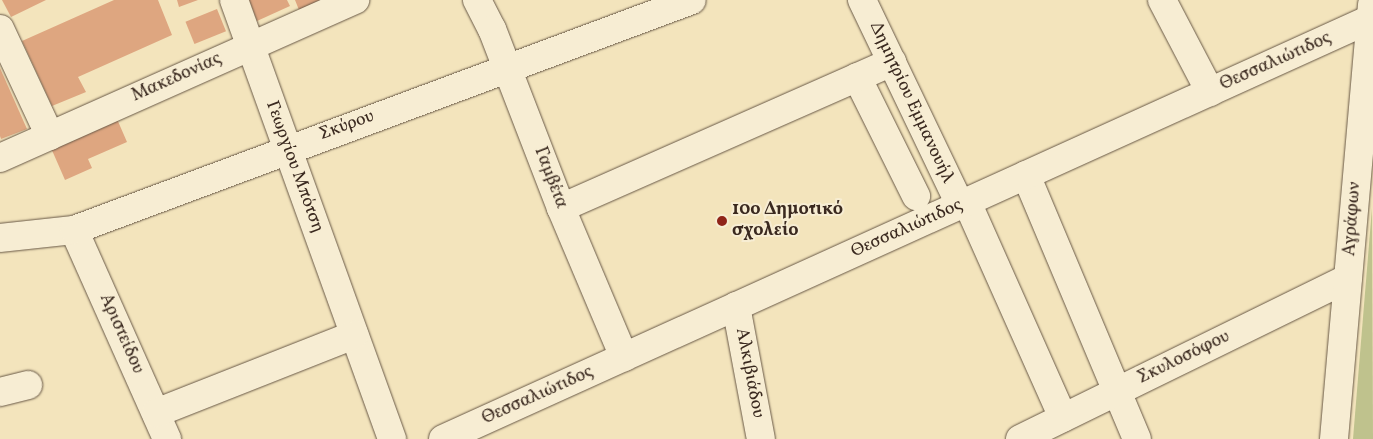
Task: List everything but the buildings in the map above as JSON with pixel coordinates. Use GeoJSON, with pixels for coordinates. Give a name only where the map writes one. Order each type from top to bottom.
{"type":"FeatureCollection","features":[{"type":"Feature","properties":{"kind":"street","name":"Γεωργίου Μπότση"},"geometry":{"type":"LineString","coordinates":[[234,0],[392,439]]}},
{"type":"Feature","properties":{"kind":"street","name":"Μακεδονίας"},"geometry":{"type":"LineString","coordinates":[[0,158],[250,45],[355,0]]}},
{"type":"Feature","properties":{"kind":"street","name":"Γαμβέτα"},"geometry":{"type":"LineString","coordinates":[[477,0],[508,67],[561,208],[624,357]]}},
{"type":"Feature","properties":{"kind":"street","name":"Σκύρου"},"geometry":{"type":"LineString","coordinates":[[0,238],[74,230],[692,0]]}},
{"type":"Feature","properties":{"kind":"street","name":"Δημητρίου Εμμανουήλ"},"geometry":{"type":"LineString","coordinates":[[862,0],[963,204],[1063,418]]}},
{"type":"Feature","properties":{"kind":"street"},"geometry":{"type":"LineString","coordinates":[[1162,0],[1210,92]]}},
{"type":"Feature","properties":{"kind":"street","name":"Θεσσαλιώτιδος"},"geometry":{"type":"LineString","coordinates":[[443,439],[1210,92],[1372,12]]}},
{"type":"Feature","properties":{"kind":"street","name":"Αγράφων"},"geometry":{"type":"LineString","coordinates":[[1334,439],[1348,278],[1363,195],[1372,12]]}},
{"type":"Feature","properties":{"kind":"street"},"geometry":{"type":"LineString","coordinates":[[0,29],[50,136]]}},
{"type":"Feature","properties":{"kind":"street"},"geometry":{"type":"LineString","coordinates":[[561,208],[892,62]]}},
{"type":"Feature","properties":{"kind":"street"},"geometry":{"type":"LineString","coordinates":[[857,77],[916,196]]}},
{"type":"Feature","properties":{"kind":"street"},"geometry":{"type":"LineString","coordinates":[[1026,175],[1137,439]]}},
{"type":"Feature","properties":{"kind":"street","name":"Αριστείδου"},"geometry":{"type":"LineString","coordinates":[[74,230],[167,439]]}},
{"type":"Feature","properties":{"kind":"street","name":"Σκυλοσόφου"},"geometry":{"type":"LineString","coordinates":[[1020,439],[1348,278]]}},
{"type":"Feature","properties":{"kind":"street","name":"Αλκιβιάδου"},"geometry":{"type":"LineString","coordinates":[[736,306],[761,439]]}},
{"type":"Feature","properties":{"kind":"street"},"geometry":{"type":"LineString","coordinates":[[156,413],[354,335]]}},
{"type":"Feature","properties":{"kind":"street"},"geometry":{"type":"LineString","coordinates":[[0,392],[28,385]]}},
{"type":"Feature","properties":{"kind":"green space"},"geometry":{"type":"Polygon","coordinates":[[[1372,208],[1373,439],[1353,439],[1372,208]]]}},
{"type":"Feature","properties":{"kind":"place","name":"10ο Δημοτικό σχολείο"},"geometry":{"type":"Point","coordinates":[722,221]}}]}
